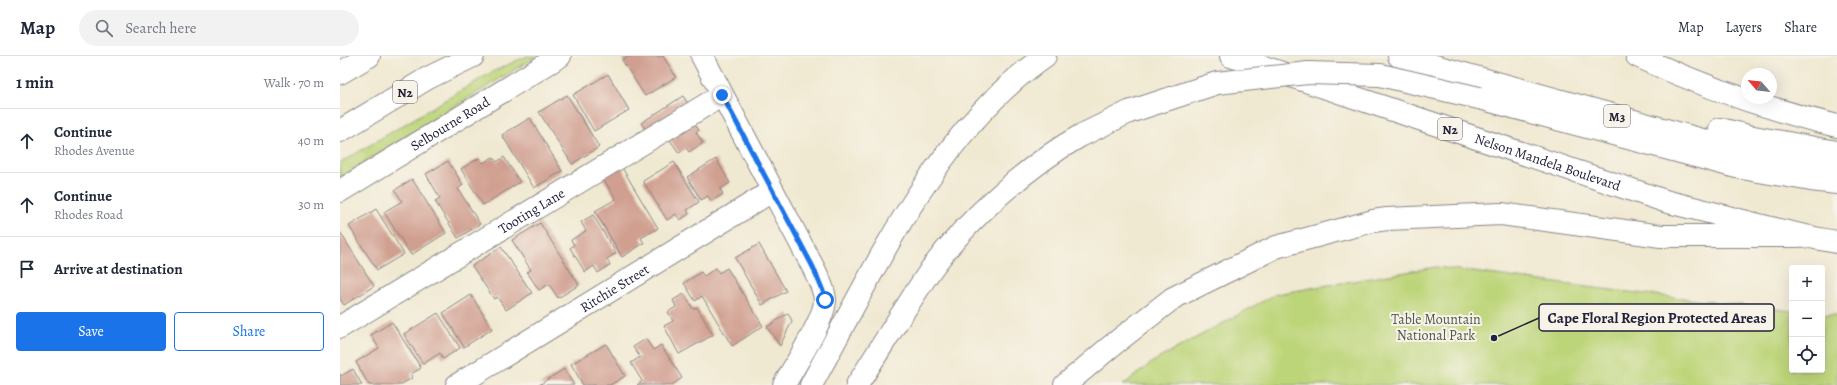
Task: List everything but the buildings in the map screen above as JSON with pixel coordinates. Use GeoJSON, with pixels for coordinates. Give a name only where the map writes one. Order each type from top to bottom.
{"type":"FeatureCollection","features":[{"type":"Feature","properties":{"kind":"main road"},"geometry":{"type":"LineString","coordinates":[[340,73],[369,56]]}},
{"type":"Feature","properties":{"kind":"main road","name":"N2"},"geometry":{"type":"LineString","coordinates":[[340,131],[428,78],[473,56]]}},
{"type":"Feature","properties":{"kind":"main road","name":"Selbourne Road"},"geometry":{"type":"LineString","coordinates":[[340,191],[560,56]]}},
{"type":"Feature","properties":{"kind":"main road"},"geometry":{"type":"LineString","coordinates":[[702,56],[813,267],[823,291],[825,300],[820,317],[784,385]]}},
{"type":"Feature","properties":{"kind":"main road"},"geometry":{"type":"LineString","coordinates":[[811,385],[912,201],[958,138],[1011,82],[1045,56]]}},
{"type":"Feature","properties":{"kind":"main road","name":"Nelson Mandela Boulevard"},"geometry":{"type":"LineString","coordinates":[[1232,56],[1668,202],[1727,216],[1798,236]]}},
{"type":"Feature","properties":{"kind":"main road","name":"M3"},"geometry":{"type":"LineString","coordinates":[[1399,56],[1746,152],[1819,165],[1837,166]]}},
{"type":"Feature","properties":{"kind":"main road"},"geometry":{"type":"LineString","coordinates":[[1452,56],[1748,136],[1837,152]]}},
{"type":"Feature","properties":{"kind":"main road"},"geometry":{"type":"LineString","coordinates":[[1636,56],[1702,85],[1738,98],[1783,112],[1837,126]]}},
{"type":"Feature","properties":{"kind":"main road"},"geometry":{"type":"LineString","coordinates":[[857,385],[933,267],[995,199],[1032,168],[1080,137],[1129,112],[1217,83],[1308,73],[1380,75],[1479,98],[1736,167],[1837,183]]}},
{"type":"Feature","properties":{"kind":"main road","name":"Tooting Lane"},"geometry":{"type":"LineString","coordinates":[[340,327],[722,95]]}},
{"type":"Feature","properties":{"kind":"main road","name":"Ritchie Street"},"geometry":{"type":"LineString","coordinates":[[457,385],[772,191]]}},
{"type":"Feature","properties":{"kind":"main road"},"geometry":{"type":"LineString","coordinates":[[1066,385],[1110,347],[1174,298],[1276,247],[1373,221],[1387,219],[1501,214],[1661,236],[1798,236]]}},
{"type":"Feature","properties":{"kind":"main road","name":"N2"},"geometry":{"type":"LineString","coordinates":[[1798,236],[1837,242]]}},
{"type":"Feature","properties":{"kind":"green space"},"geometry":{"type":"Polygon","coordinates":[[[527,56],[537,56],[340,177],[340,163],[492,72],[527,56]]]}},
{"type":"Feature","properties":{"kind":"green space","name":"Table Mountain National Park"},"geometry":{"type":"Polygon","coordinates":[[[1436,267],[1586,287],[1789,311],[1789,373],[1825,373],[1825,315],[1837,315],[1837,385],[1123,385],[1154,361],[1276,294],[1436,267]]]}},
{"type":"Feature","properties":{"kind":"place","name":"Cape Floral Region Protected Areas"},"geometry":{"type":"Point","coordinates":[1494,338]}},
{"type":"Feature","properties":{"kind":"route"},"geometry":{"type":"LineString","coordinates":[[722,95],[813,267],[825,300]]}}]}
